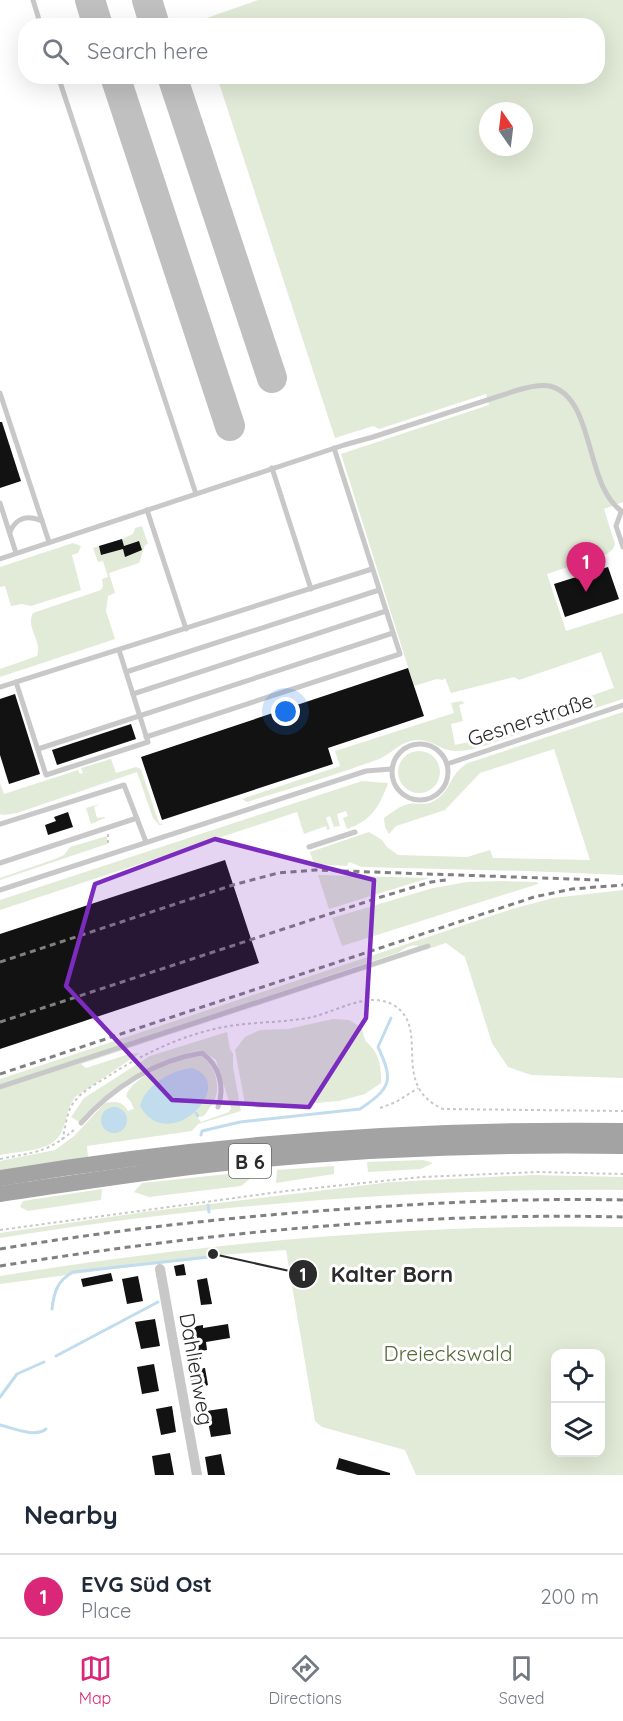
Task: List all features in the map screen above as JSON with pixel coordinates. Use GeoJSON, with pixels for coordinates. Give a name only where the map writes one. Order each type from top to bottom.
{"type":"FeatureCollection","features":[{"type":"Feature","properties":{"kind":"main road","name":"B 6"},"geometry":{"type":"LineString","coordinates":[[0,1194],[226,1163],[500,1139],[623,1131]]}},
{"type":"Feature","properties":{"kind":"main road","name":"B 6"},"geometry":{"type":"LineString","coordinates":[[0,1178],[146,1156],[282,1143],[500,1139],[623,1146]]}},
{"type":"Feature","properties":{"kind":"street","name":"Dahlienweg"},"geometry":{"type":"LineString","coordinates":[[160,1269],[197,1475]]}},
{"type":"Feature","properties":{"kind":"lane"},"geometry":{"type":"LineString","coordinates":[[33,0],[39,18]]}},
{"type":"Feature","properties":{"kind":"lane"},"geometry":{"type":"LineString","coordinates":[[61,84],[196,494]]}},
{"type":"Feature","properties":{"kind":"lane"},"geometry":{"type":"LineString","coordinates":[[0,559],[272,468],[539,385],[549,386],[566,395],[576,411],[608,497],[622,512],[616,526],[623,547]]}},
{"type":"Feature","properties":{"kind":"lane"},"geometry":{"type":"LineString","coordinates":[[0,393],[49,542]]}},
{"type":"Feature","properties":{"kind":"lane"},"geometry":{"type":"LineString","coordinates":[[16,682],[46,775],[400,654],[334,448]]}},
{"type":"Feature","properties":{"kind":"lane"},"geometry":{"type":"LineString","coordinates":[[272,468],[311,589]]}},
{"type":"Feature","properties":{"kind":"lane"},"geometry":{"type":"LineString","coordinates":[[0,503],[16,553]]}},
{"type":"Feature","properties":{"kind":"lane"},"geometry":{"type":"LineString","coordinates":[[147,510],[186,628]]}},
{"type":"Feature","properties":{"kind":"lane"},"geometry":{"type":"LineString","coordinates":[[9,532],[13,523],[22,518],[33,517],[42,521]]}},
{"type":"Feature","properties":{"kind":"lane"},"geometry":{"type":"LineString","coordinates":[[0,687],[372,569]]}},
{"type":"Feature","properties":{"kind":"lane"},"geometry":{"type":"LineString","coordinates":[[126,672],[379,590]]}},
{"type":"Feature","properties":{"kind":"lane"},"geometry":{"type":"LineString","coordinates":[[133,694],[386,611]]}},
{"type":"Feature","properties":{"kind":"lane"},"geometry":{"type":"LineString","coordinates":[[38,749],[393,633]]}},
{"type":"Feature","properties":{"kind":"lane"},"geometry":{"type":"LineString","coordinates":[[118,650],[147,739]]}},
{"type":"Feature","properties":{"kind":"lane","name":"Gesnerstraße"},"geometry":{"type":"LineString","coordinates":[[447,764],[623,705]]}},
{"type":"Feature","properties":{"kind":"lane"},"geometry":{"type":"LineString","coordinates":[[414,744],[436,748],[447,764],[448,777],[443,788],[434,797],[419,801],[409,798],[398,791],[392,779],[391,769],[399,752],[414,744]]}},
{"type":"Feature","properties":{"kind":"lane"},"geometry":{"type":"LineString","coordinates":[[0,890],[366,771],[391,769]]}},
{"type":"Feature","properties":{"kind":"lane"},"geometry":{"type":"LineString","coordinates":[[0,824],[124,785],[146,842]]}},
{"type":"Feature","properties":{"kind":"lane"},"geometry":{"type":"LineString","coordinates":[[0,863],[136,818]]}},
{"type":"Feature","properties":{"kind":"lane"},"geometry":{"type":"LineString","coordinates":[[309,847],[354,832]]}},
{"type":"Feature","properties":{"kind":"lane"},"geometry":{"type":"LineString","coordinates":[[0,1087],[428,946]]}},
{"type":"Feature","properties":{"kind":"lane"},"geometry":{"type":"LineString","coordinates":[[81,1123],[97,1105],[150,1068],[181,1056],[202,1053],[213,1061],[220,1079],[222,1097],[218,1107]]}},
{"type":"Feature","properties":{"kind":"path"},"geometry":{"type":"LineString","coordinates":[[62,1140],[69,1111],[84,1091],[136,1058],[159,1047],[216,1029],[312,1017],[371,999],[383,1000],[402,1012],[410,1031],[413,1070],[418,1088],[432,1104],[443,1109],[456,1111],[623,1111]]}},
{"type":"Feature","properties":{"kind":"path"},"geometry":{"type":"LineString","coordinates":[[380,1108],[396,1102],[418,1088]]}},
{"type":"Feature","properties":{"kind":"path"},"geometry":{"type":"LineString","coordinates":[[0,1159],[46,1150],[62,1140],[81,1123]]}},
{"type":"Feature","properties":{"kind":"path"},"geometry":{"type":"LineString","coordinates":[[0,1230],[286,1191],[421,1177],[538,1172],[623,1174]]}},
{"type":"Feature","properties":{"kind":"highlighted area"},"geometry":{"type":"Polygon","coordinates":[[[215,839],[374,880],[366,1018],[309,1107],[172,1100],[66,986],[95,884],[215,839]]]}},
{"type":"Feature","properties":{"kind":"green space"},"geometry":{"type":"Polygon","coordinates":[[[258,0],[623,0],[623,502],[604,509],[615,544],[613,549],[607,554],[547,574],[566,631],[623,613],[623,699],[537,727],[533,715],[614,688],[601,652],[519,680],[514,677],[451,693],[445,678],[414,686],[341,454],[489,405],[486,394],[379,429],[373,426],[335,438],[219,84],[605,84],[605,18],[207,18],[258,0]]]}},
{"type":"Feature","properties":{"kind":"green space"},"geometry":{"type":"Polygon","coordinates":[[[142,526],[148,544],[145,545],[139,563],[109,573],[115,593],[108,596],[106,611],[115,639],[0,677],[0,669],[37,656],[38,645],[31,624],[33,613],[101,590],[102,579],[108,577],[103,561],[98,562],[93,548],[99,546],[102,555],[125,548],[122,539],[133,534],[135,528],[142,526]]]}},
{"type":"Feature","properties":{"kind":"green space"},"geometry":{"type":"Polygon","coordinates":[[[73,543],[81,546],[78,553],[72,555],[81,590],[31,606],[22,604],[11,606],[5,586],[0,587],[0,567],[73,543]]]}},
{"type":"Feature","properties":{"kind":"green space"},"geometry":{"type":"Polygon","coordinates":[[[461,701],[465,703],[459,705],[463,721],[451,724],[455,745],[478,740],[477,733],[517,720],[522,723],[521,733],[480,747],[455,751],[424,740],[411,741],[379,759],[247,802],[242,799],[340,766],[335,751],[454,713],[451,703],[461,701]]]}},
{"type":"Feature","properties":{"kind":"green space"},"geometry":{"type":"Polygon","coordinates":[[[623,712],[623,875],[362,867],[349,862],[347,866],[314,864],[310,852],[369,832],[382,840],[398,855],[467,857],[490,850],[493,858],[590,860],[554,749],[480,773],[445,810],[396,826],[389,834],[384,818],[406,805],[426,804],[437,799],[457,772],[468,763],[623,712]]]}},
{"type":"Feature","properties":{"kind":"green space"},"geometry":{"type":"Polygon","coordinates":[[[419,751],[434,757],[440,772],[434,787],[419,793],[404,787],[398,772],[404,757],[419,751]]]}},
{"type":"Feature","properties":{"kind":"green space"},"geometry":{"type":"Polygon","coordinates":[[[111,759],[116,773],[136,767],[141,769],[159,823],[163,825],[159,825],[153,818],[137,772],[17,813],[0,814],[0,783],[4,794],[78,770],[80,774],[83,773],[81,768],[111,759]]]}},
{"type":"Feature","properties":{"kind":"green space"},"geometry":{"type":"Polygon","coordinates":[[[362,781],[388,783],[374,812],[362,822],[347,829],[343,818],[348,816],[346,811],[337,814],[340,826],[334,827],[330,816],[326,818],[330,829],[327,830],[326,826],[304,834],[297,812],[0,910],[0,900],[362,781]]]}},
{"type":"Feature","properties":{"kind":"green space"},"geometry":{"type":"Polygon","coordinates":[[[100,804],[94,807],[97,818],[105,818],[91,824],[86,808],[100,804]]]}},
{"type":"Feature","properties":{"kind":"green space"},"geometry":{"type":"Polygon","coordinates":[[[107,836],[107,844],[0,880],[0,878],[64,855],[70,847],[107,836]]]}},
{"type":"Feature","properties":{"kind":"green space"},"geometry":{"type":"Polygon","coordinates":[[[318,875],[429,878],[329,909],[318,875]]]}},
{"type":"Feature","properties":{"kind":"green space"},"geometry":{"type":"Polygon","coordinates":[[[467,882],[537,882],[538,884],[342,946],[332,918],[433,888],[467,882]]]}},
{"type":"Feature","properties":{"kind":"green space"},"geometry":{"type":"Polygon","coordinates":[[[623,890],[623,1078],[531,1075],[508,1067],[492,1043],[465,957],[446,943],[81,1064],[86,1068],[129,1054],[140,1053],[75,1097],[57,1139],[34,1150],[0,1155],[0,1089],[419,946],[409,946],[397,953],[0,1085],[0,1079],[512,909],[553,898],[623,890]]]}},
{"type":"Feature","properties":{"kind":"green space"},"geometry":{"type":"Polygon","coordinates":[[[333,1019],[349,1020],[362,1028],[366,1040],[378,1057],[381,1083],[365,1094],[339,1101],[259,1108],[245,1104],[235,1050],[245,1037],[260,1030],[288,1029],[333,1019]]]}},
{"type":"Feature","properties":{"kind":"green space"},"geometry":{"type":"Polygon","coordinates":[[[227,1032],[233,1054],[233,1067],[241,1111],[198,1124],[192,1131],[87,1146],[88,1157],[0,1171],[0,1161],[55,1150],[74,1136],[105,1103],[124,1105],[128,1111],[134,1109],[126,1096],[134,1084],[158,1068],[181,1059],[201,1056],[210,1064],[217,1081],[215,1099],[205,1115],[197,1117],[201,1122],[229,1112],[231,1108],[216,1060],[202,1050],[150,1067],[119,1086],[79,1122],[71,1117],[84,1098],[150,1056],[227,1032]]]}},
{"type":"Feature","properties":{"kind":"green space"},"geometry":{"type":"Polygon","coordinates":[[[423,1160],[433,1163],[421,1169],[368,1172],[367,1162],[423,1160]]]}},
{"type":"Feature","properties":{"kind":"green space"},"geometry":{"type":"Polygon","coordinates":[[[334,1166],[334,1174],[276,1183],[277,1170],[334,1166]]]}},
{"type":"Feature","properties":{"kind":"green space"},"geometry":{"type":"Polygon","coordinates":[[[247,1172],[251,1178],[241,1186],[149,1197],[134,1192],[142,1183],[247,1172]]]}},
{"type":"Feature","properties":{"kind":"green space"},"geometry":{"type":"Polygon","coordinates":[[[532,1175],[623,1177],[623,1190],[467,1192],[311,1201],[155,1216],[0,1238],[0,1233],[144,1212],[391,1182],[532,1175]]]}},
{"type":"Feature","properties":{"kind":"green space"},"geometry":{"type":"Polygon","coordinates":[[[102,1189],[101,1200],[28,1211],[20,1207],[23,1201],[102,1189]]]}},
{"type":"Feature","properties":{"kind":"green space","name":"Dreieckswald"},"geometry":{"type":"Polygon","coordinates":[[[623,1227],[623,1475],[416,1475],[405,1450],[322,1427],[315,1421],[286,1250],[208,1256],[0,1284],[0,1276],[153,1254],[310,1238],[468,1228],[623,1227]]]}},
{"type":"Feature","properties":{"kind":"water"},"geometry":{"type":"Polygon","coordinates":[[[192,1068],[205,1076],[208,1088],[204,1101],[181,1121],[167,1124],[152,1120],[140,1106],[147,1091],[168,1075],[192,1068]]]}},
{"type":"Feature","properties":{"kind":"water"},"geometry":{"type":"Polygon","coordinates":[[[114,1107],[123,1111],[127,1120],[123,1129],[114,1133],[105,1129],[101,1120],[105,1111],[114,1107]]]}},
{"type":"Feature","properties":{"kind":"building"},"geometry":{"type":"Polygon","coordinates":[[[0,422],[2,422],[21,481],[0,488],[0,422]]]}},
{"type":"Feature","properties":{"kind":"building"},"geometry":{"type":"Polygon","coordinates":[[[122,539],[124,546],[139,541],[142,550],[125,557],[123,549],[101,555],[99,546],[122,539]]]}},
{"type":"Feature","properties":{"kind":"building"},"geometry":{"type":"Polygon","coordinates":[[[608,567],[619,599],[565,617],[554,584],[608,567]]]}},
{"type":"Feature","properties":{"kind":"building"},"geometry":{"type":"Polygon","coordinates":[[[408,668],[424,716],[328,748],[333,764],[162,820],[141,757],[408,668]]]}},
{"type":"Feature","properties":{"kind":"building"},"geometry":{"type":"Polygon","coordinates":[[[15,694],[40,774],[9,784],[0,755],[0,699],[15,694]]]}},
{"type":"Feature","properties":{"kind":"building"},"geometry":{"type":"Polygon","coordinates":[[[131,724],[136,739],[57,765],[52,750],[131,724]]]}},
{"type":"Feature","properties":{"kind":"building"},"geometry":{"type":"Polygon","coordinates":[[[68,812],[73,827],[48,835],[45,825],[56,821],[54,817],[68,812]]]}},
{"type":"Feature","properties":{"kind":"building"},"geometry":{"type":"Polygon","coordinates":[[[225,860],[259,963],[0,1049],[0,934],[225,860]]]}},
{"type":"Feature","properties":{"kind":"building"},"geometry":{"type":"Polygon","coordinates":[[[184,1264],[186,1275],[176,1276],[174,1266],[184,1264]]]}},
{"type":"Feature","properties":{"kind":"building"},"geometry":{"type":"Polygon","coordinates":[[[111,1273],[113,1281],[83,1287],[81,1279],[111,1273]]]}},
{"type":"Feature","properties":{"kind":"building"},"geometry":{"type":"Polygon","coordinates":[[[138,1276],[143,1301],[127,1304],[122,1279],[138,1276]]]}},
{"type":"Feature","properties":{"kind":"building"},"geometry":{"type":"Polygon","coordinates":[[[207,1278],[212,1304],[201,1305],[197,1280],[207,1278]]]}},
{"type":"Feature","properties":{"kind":"building"},"geometry":{"type":"Polygon","coordinates":[[[155,1319],[160,1346],[141,1349],[135,1322],[155,1319]]]}},
{"type":"Feature","properties":{"kind":"building"},"geometry":{"type":"Polygon","coordinates":[[[228,1324],[230,1338],[206,1342],[207,1350],[195,1352],[191,1327],[203,1325],[203,1328],[228,1324]]]}},
{"type":"Feature","properties":{"kind":"building"},"geometry":{"type":"Polygon","coordinates":[[[154,1364],[159,1391],[142,1394],[137,1367],[154,1364]]]}},
{"type":"Feature","properties":{"kind":"building"},"geometry":{"type":"Polygon","coordinates":[[[205,1368],[208,1385],[202,1387],[204,1395],[194,1396],[189,1370],[205,1368]]]}},
{"type":"Feature","properties":{"kind":"building"},"geometry":{"type":"Polygon","coordinates":[[[172,1406],[176,1432],[161,1435],[156,1409],[172,1406]]]}},
{"type":"Feature","properties":{"kind":"building"},"geometry":{"type":"Polygon","coordinates":[[[227,1408],[231,1434],[211,1437],[206,1411],[227,1408]]]}},
{"type":"Feature","properties":{"kind":"building"},"geometry":{"type":"Polygon","coordinates":[[[170,1453],[174,1475],[155,1475],[152,1456],[170,1453]]]}},
{"type":"Feature","properties":{"kind":"building"},"geometry":{"type":"Polygon","coordinates":[[[221,1454],[225,1475],[208,1475],[205,1457],[221,1454]]]}},
{"type":"Feature","properties":{"kind":"building"},"geometry":{"type":"Polygon","coordinates":[[[339,1458],[390,1473],[390,1475],[358,1475],[336,1469],[339,1458]]]}},
{"type":"Feature","properties":{"kind":"waterway"},"geometry":{"type":"LineString","coordinates":[[201,1135],[202,1131],[240,1122],[360,1109],[378,1095],[387,1083],[388,1076],[378,1047],[391,1018]]}},
{"type":"Feature","properties":{"kind":"waterway"},"geometry":{"type":"LineString","coordinates":[[208,1205],[209,1212]]}},
{"type":"Feature","properties":{"kind":"waterway"},"geometry":{"type":"LineString","coordinates":[[52,1309],[57,1288],[63,1279],[73,1272],[209,1257],[213,1254]]}},
{"type":"Feature","properties":{"kind":"waterway"},"geometry":{"type":"LineString","coordinates":[[56,1356],[158,1302]]}},
{"type":"Feature","properties":{"kind":"waterway"},"geometry":{"type":"LineString","coordinates":[[0,1397],[17,1374],[44,1362]]}},
{"type":"Feature","properties":{"kind":"waterway"},"geometry":{"type":"LineString","coordinates":[[0,1425],[36,1433],[46,1429]]}},
{"type":"Feature","properties":{"kind":"taxiway"},"geometry":{"type":"LineString","coordinates":[[90,0],[96,18]]}},
{"type":"Feature","properties":{"kind":"taxiway"},"geometry":{"type":"LineString","coordinates":[[147,0],[153,18]]}},
{"type":"Feature","properties":{"kind":"taxiway"},"geometry":{"type":"LineString","coordinates":[[118,84],[230,426]]}},
{"type":"Feature","properties":{"kind":"taxiway"},"geometry":{"type":"LineString","coordinates":[[175,84],[272,378]]}},
{"type":"Feature","properties":{"kind":"railway"},"geometry":{"type":"LineString","coordinates":[[0,962],[233,885],[278,873],[316,870],[599,880]]}},
{"type":"Feature","properties":{"kind":"railway"},"geometry":{"type":"LineString","coordinates":[[0,1022],[381,897],[431,882],[446,880]]}},
{"type":"Feature","properties":{"kind":"railway"},"geometry":{"type":"LineString","coordinates":[[0,1074],[534,897],[572,889],[623,885]]}},
{"type":"Feature","properties":{"kind":"railway"},"geometry":{"type":"LineString","coordinates":[[0,1249],[135,1229],[315,1211],[492,1201],[623,1200]]}},
{"type":"Feature","properties":{"kind":"railway"},"geometry":{"type":"LineString","coordinates":[[0,1266],[155,1244],[310,1227],[467,1218],[623,1217]]}},
{"type":"Feature","properties":{"kind":"place","name":"EVG Süd Ost"},"geometry":{"type":"Point","coordinates":[586,592]}},
{"type":"Feature","properties":{"kind":"place","name":"Kalter Born"},"geometry":{"type":"Point","coordinates":[213,1254]}}]}
